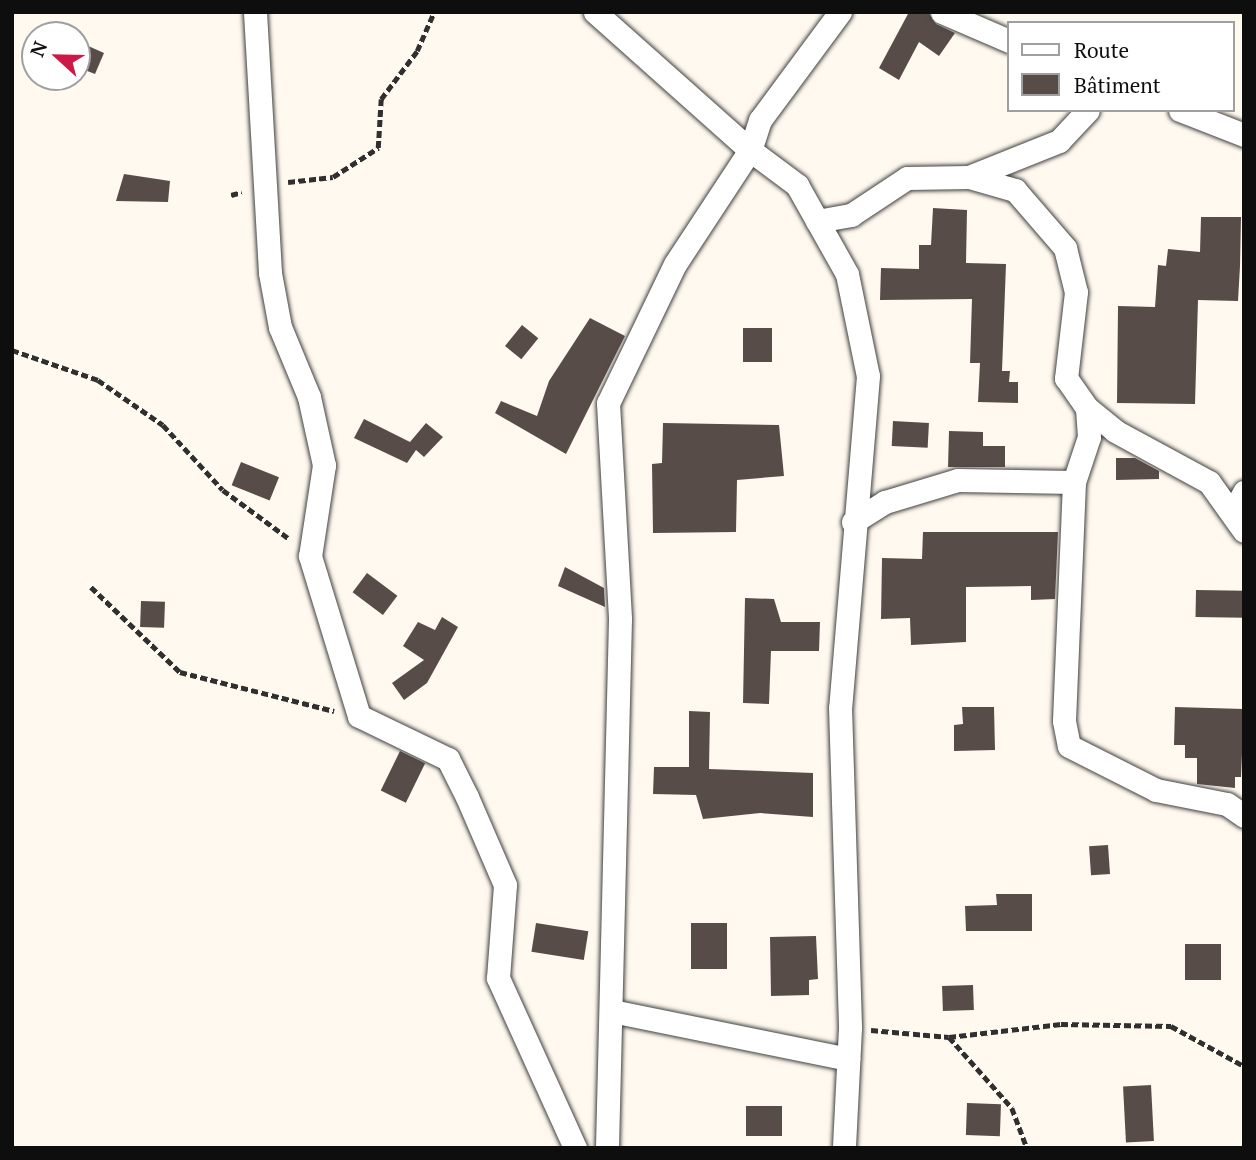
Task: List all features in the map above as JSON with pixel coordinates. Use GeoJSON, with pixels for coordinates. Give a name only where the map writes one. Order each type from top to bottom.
{"type":"FeatureCollection","features":[{"type":"Feature","properties":{"kind":"street"},"geometry":{"type":"LineString","coordinates":[[255,12],[266,185],[280,327],[309,397],[324,465],[310,556],[359,716],[448,759],[505,885],[498,978],[575,1148]]}},
{"type":"Feature","properties":{"kind":"street"},"geometry":{"type":"LineString","coordinates":[[595,12],[750,150],[797,185],[847,274],[868,376],[853,522],[840,707],[850,1028],[844,1148]]}},
{"type":"Feature","properties":{"kind":"street"},"geometry":{"type":"LineString","coordinates":[[607,1148],[620,619],[608,403],[675,264],[750,150],[760,120],[841,12]]}},
{"type":"Feature","properties":{"kind":"street"},"geometry":{"type":"LineString","coordinates":[[942,12],[1007,39]]}},
{"type":"Feature","properties":{"kind":"street"},"geometry":{"type":"LineString","coordinates":[[968,177],[1059,141],[1086,112]]}},
{"type":"Feature","properties":{"kind":"street"},"geometry":{"type":"LineString","coordinates":[[1185,112],[1244,135]]}},
{"type":"Feature","properties":{"kind":"street"},"geometry":{"type":"LineString","coordinates":[[817,220],[851,215],[907,178],[968,177],[1015,190],[1065,248],[1076,292],[1066,378],[1087,408],[1115,431],[1209,482],[1240,512]]}},
{"type":"Feature","properties":{"kind":"street"},"geometry":{"type":"LineString","coordinates":[[1087,408],[1089,437],[1074,482],[1064,721],[1069,746],[1156,790],[1227,804],[1244,816]]}},
{"type":"Feature","properties":{"kind":"street"},"geometry":{"type":"LineString","coordinates":[[1089,437],[1115,431]]}},
{"type":"Feature","properties":{"kind":"street"},"geometry":{"type":"LineString","coordinates":[[853,522],[885,502],[958,480],[1074,482]]}},
{"type":"Feature","properties":{"kind":"street"},"geometry":{"type":"LineString","coordinates":[[612,1011],[848,1059]]}},
{"type":"Feature","properties":{"kind":"path"},"geometry":{"type":"LineString","coordinates":[[231,195],[266,185],[334,177],[378,148],[381,99],[418,51],[434,12]]}},
{"type":"Feature","properties":{"kind":"path"},"geometry":{"type":"LineString","coordinates":[[12,350],[98,380],[163,425],[223,490],[310,556]]}},
{"type":"Feature","properties":{"kind":"path"},"geometry":{"type":"LineString","coordinates":[[91,587],[180,672],[359,716]]}},
{"type":"Feature","properties":{"kind":"path"},"geometry":{"type":"LineString","coordinates":[[850,1028],[949,1037],[1061,1024],[1171,1026],[1244,1066]]}},
{"type":"Feature","properties":{"kind":"path"},"geometry":{"type":"LineString","coordinates":[[949,1037],[1012,1108],[1027,1148]]}},
{"type":"Feature","properties":{"kind":"building"},"geometry":{"type":"Polygon","coordinates":[[[909,12],[928,12],[936,24],[955,33],[939,56],[919,42],[899,80],[879,68],[909,12]]]}},
{"type":"Feature","properties":{"kind":"building"},"geometry":{"type":"Polygon","coordinates":[[[91,47],[104,53],[95,74],[91,72],[91,47]]]}},
{"type":"Feature","properties":{"kind":"building"},"geometry":{"type":"Polygon","coordinates":[[[124,174],[170,181],[168,202],[116,201],[124,174]]]}},
{"type":"Feature","properties":{"kind":"building"},"geometry":{"type":"Polygon","coordinates":[[[933,208],[967,210],[966,263],[1006,264],[1002,371],[1010,371],[1009,382],[1018,382],[1018,403],[978,402],[980,363],[970,363],[972,299],[880,300],[881,268],[919,269],[919,245],[931,245],[933,208]]]}},
{"type":"Feature","properties":{"kind":"building"},"geometry":{"type":"Polygon","coordinates":[[[1201,217],[1241,217],[1240,266],[1238,301],[1198,300],[1195,404],[1117,403],[1118,306],[1155,307],[1158,265],[1166,266],[1168,249],[1200,252],[1201,217]]]}},
{"type":"Feature","properties":{"kind":"building"},"geometry":{"type":"Polygon","coordinates":[[[590,318],[625,336],[566,454],[495,413],[501,401],[537,416],[549,381],[590,318]]]}},
{"type":"Feature","properties":{"kind":"building"},"geometry":{"type":"Polygon","coordinates":[[[522,325],[538,338],[521,359],[505,346],[522,325]]]}},
{"type":"Feature","properties":{"kind":"building"},"geometry":{"type":"Polygon","coordinates":[[[743,328],[772,328],[772,362],[743,362],[743,328]]]}},
{"type":"Feature","properties":{"kind":"building"},"geometry":{"type":"Polygon","coordinates":[[[364,419],[410,442],[426,423],[443,437],[424,457],[416,450],[407,463],[354,438],[364,419]]]}},
{"type":"Feature","properties":{"kind":"building"},"geometry":{"type":"Polygon","coordinates":[[[893,421],[929,423],[928,448],[892,446],[893,421]]]}},
{"type":"Feature","properties":{"kind":"building"},"geometry":{"type":"Polygon","coordinates":[[[663,423],[779,425],[784,476],[737,480],[736,532],[653,533],[652,464],[662,463],[663,423]]]}},
{"type":"Feature","properties":{"kind":"building"},"geometry":{"type":"Polygon","coordinates":[[[949,431],[983,432],[983,446],[1005,446],[1005,467],[948,467],[949,431]]]}},
{"type":"Feature","properties":{"kind":"building"},"geometry":{"type":"Polygon","coordinates":[[[1116,458],[1135,458],[1159,471],[1159,479],[1116,480],[1116,458]]]}},
{"type":"Feature","properties":{"kind":"building"},"geometry":{"type":"Polygon","coordinates":[[[241,462],[279,477],[270,501],[232,485],[241,462]]]}},
{"type":"Feature","properties":{"kind":"building"},"geometry":{"type":"Polygon","coordinates":[[[923,532],[1058,532],[1055,599],[1031,600],[1031,586],[966,587],[966,642],[911,645],[910,618],[881,619],[882,558],[922,559],[923,532]]]}},
{"type":"Feature","properties":{"kind":"building"},"geometry":{"type":"Polygon","coordinates":[[[565,567],[604,588],[605,607],[558,586],[565,567]]]}},
{"type":"Feature","properties":{"kind":"building"},"geometry":{"type":"Polygon","coordinates":[[[367,573],[397,596],[383,615],[353,592],[367,573]]]}},
{"type":"Feature","properties":{"kind":"building"},"geometry":{"type":"Polygon","coordinates":[[[1196,590],[1244,591],[1244,618],[1196,617],[1196,590]]]}},
{"type":"Feature","properties":{"kind":"building"},"geometry":{"type":"Polygon","coordinates":[[[745,598],[774,599],[781,622],[820,622],[819,651],[771,651],[769,704],[743,703],[745,598]]]}},
{"type":"Feature","properties":{"kind":"building"},"geometry":{"type":"Polygon","coordinates":[[[141,601],[165,602],[164,628],[140,627],[141,601]]]}},
{"type":"Feature","properties":{"kind":"building"},"geometry":{"type":"Polygon","coordinates":[[[442,617],[458,627],[427,683],[404,700],[392,683],[424,660],[403,646],[418,622],[435,630],[442,617]]]}},
{"type":"Feature","properties":{"kind":"building"},"geometry":{"type":"Polygon","coordinates":[[[962,707],[994,707],[995,750],[954,751],[954,725],[963,724],[962,707]]]}},
{"type":"Feature","properties":{"kind":"building"},"geometry":{"type":"Polygon","coordinates":[[[1175,707],[1244,709],[1241,777],[1235,777],[1235,788],[1197,784],[1197,758],[1185,758],[1185,745],[1174,745],[1175,707]]]}},
{"type":"Feature","properties":{"kind":"building"},"geometry":{"type":"Polygon","coordinates":[[[689,711],[710,712],[709,769],[813,773],[813,817],[760,813],[703,819],[696,795],[653,794],[654,767],[689,767],[689,711]]]}},
{"type":"Feature","properties":{"kind":"building"},"geometry":{"type":"Polygon","coordinates":[[[400,751],[425,763],[406,803],[381,791],[400,751]]]}},
{"type":"Feature","properties":{"kind":"building"},"geometry":{"type":"Polygon","coordinates":[[[1108,845],[1110,874],[1091,875],[1089,846],[1108,845]]]}},
{"type":"Feature","properties":{"kind":"building"},"geometry":{"type":"Polygon","coordinates":[[[996,894],[1032,894],[1032,931],[966,931],[965,906],[997,905],[996,894]]]}},
{"type":"Feature","properties":{"kind":"building"},"geometry":{"type":"Polygon","coordinates":[[[536,923],[588,931],[584,960],[531,952],[536,923]]]}},
{"type":"Feature","properties":{"kind":"building"},"geometry":{"type":"Polygon","coordinates":[[[691,923],[727,923],[727,969],[691,969],[691,923]]]}},
{"type":"Feature","properties":{"kind":"building"},"geometry":{"type":"Polygon","coordinates":[[[816,936],[818,979],[809,980],[809,995],[771,996],[770,937],[816,936]]]}},
{"type":"Feature","properties":{"kind":"building"},"geometry":{"type":"Polygon","coordinates":[[[1185,944],[1221,944],[1221,980],[1185,980],[1185,944]]]}},
{"type":"Feature","properties":{"kind":"building"},"geometry":{"type":"Polygon","coordinates":[[[973,985],[974,1010],[943,1011],[942,986],[973,985]]]}},
{"type":"Feature","properties":{"kind":"building"},"geometry":{"type":"Polygon","coordinates":[[[1151,1085],[1154,1141],[1126,1142],[1123,1086],[1151,1085]]]}},
{"type":"Feature","properties":{"kind":"building"},"geometry":{"type":"Polygon","coordinates":[[[967,1103],[1001,1104],[1000,1136],[966,1135],[967,1103]]]}},
{"type":"Feature","properties":{"kind":"building"},"geometry":{"type":"Polygon","coordinates":[[[746,1106],[782,1106],[782,1136],[746,1136],[746,1106]]]}}]}
